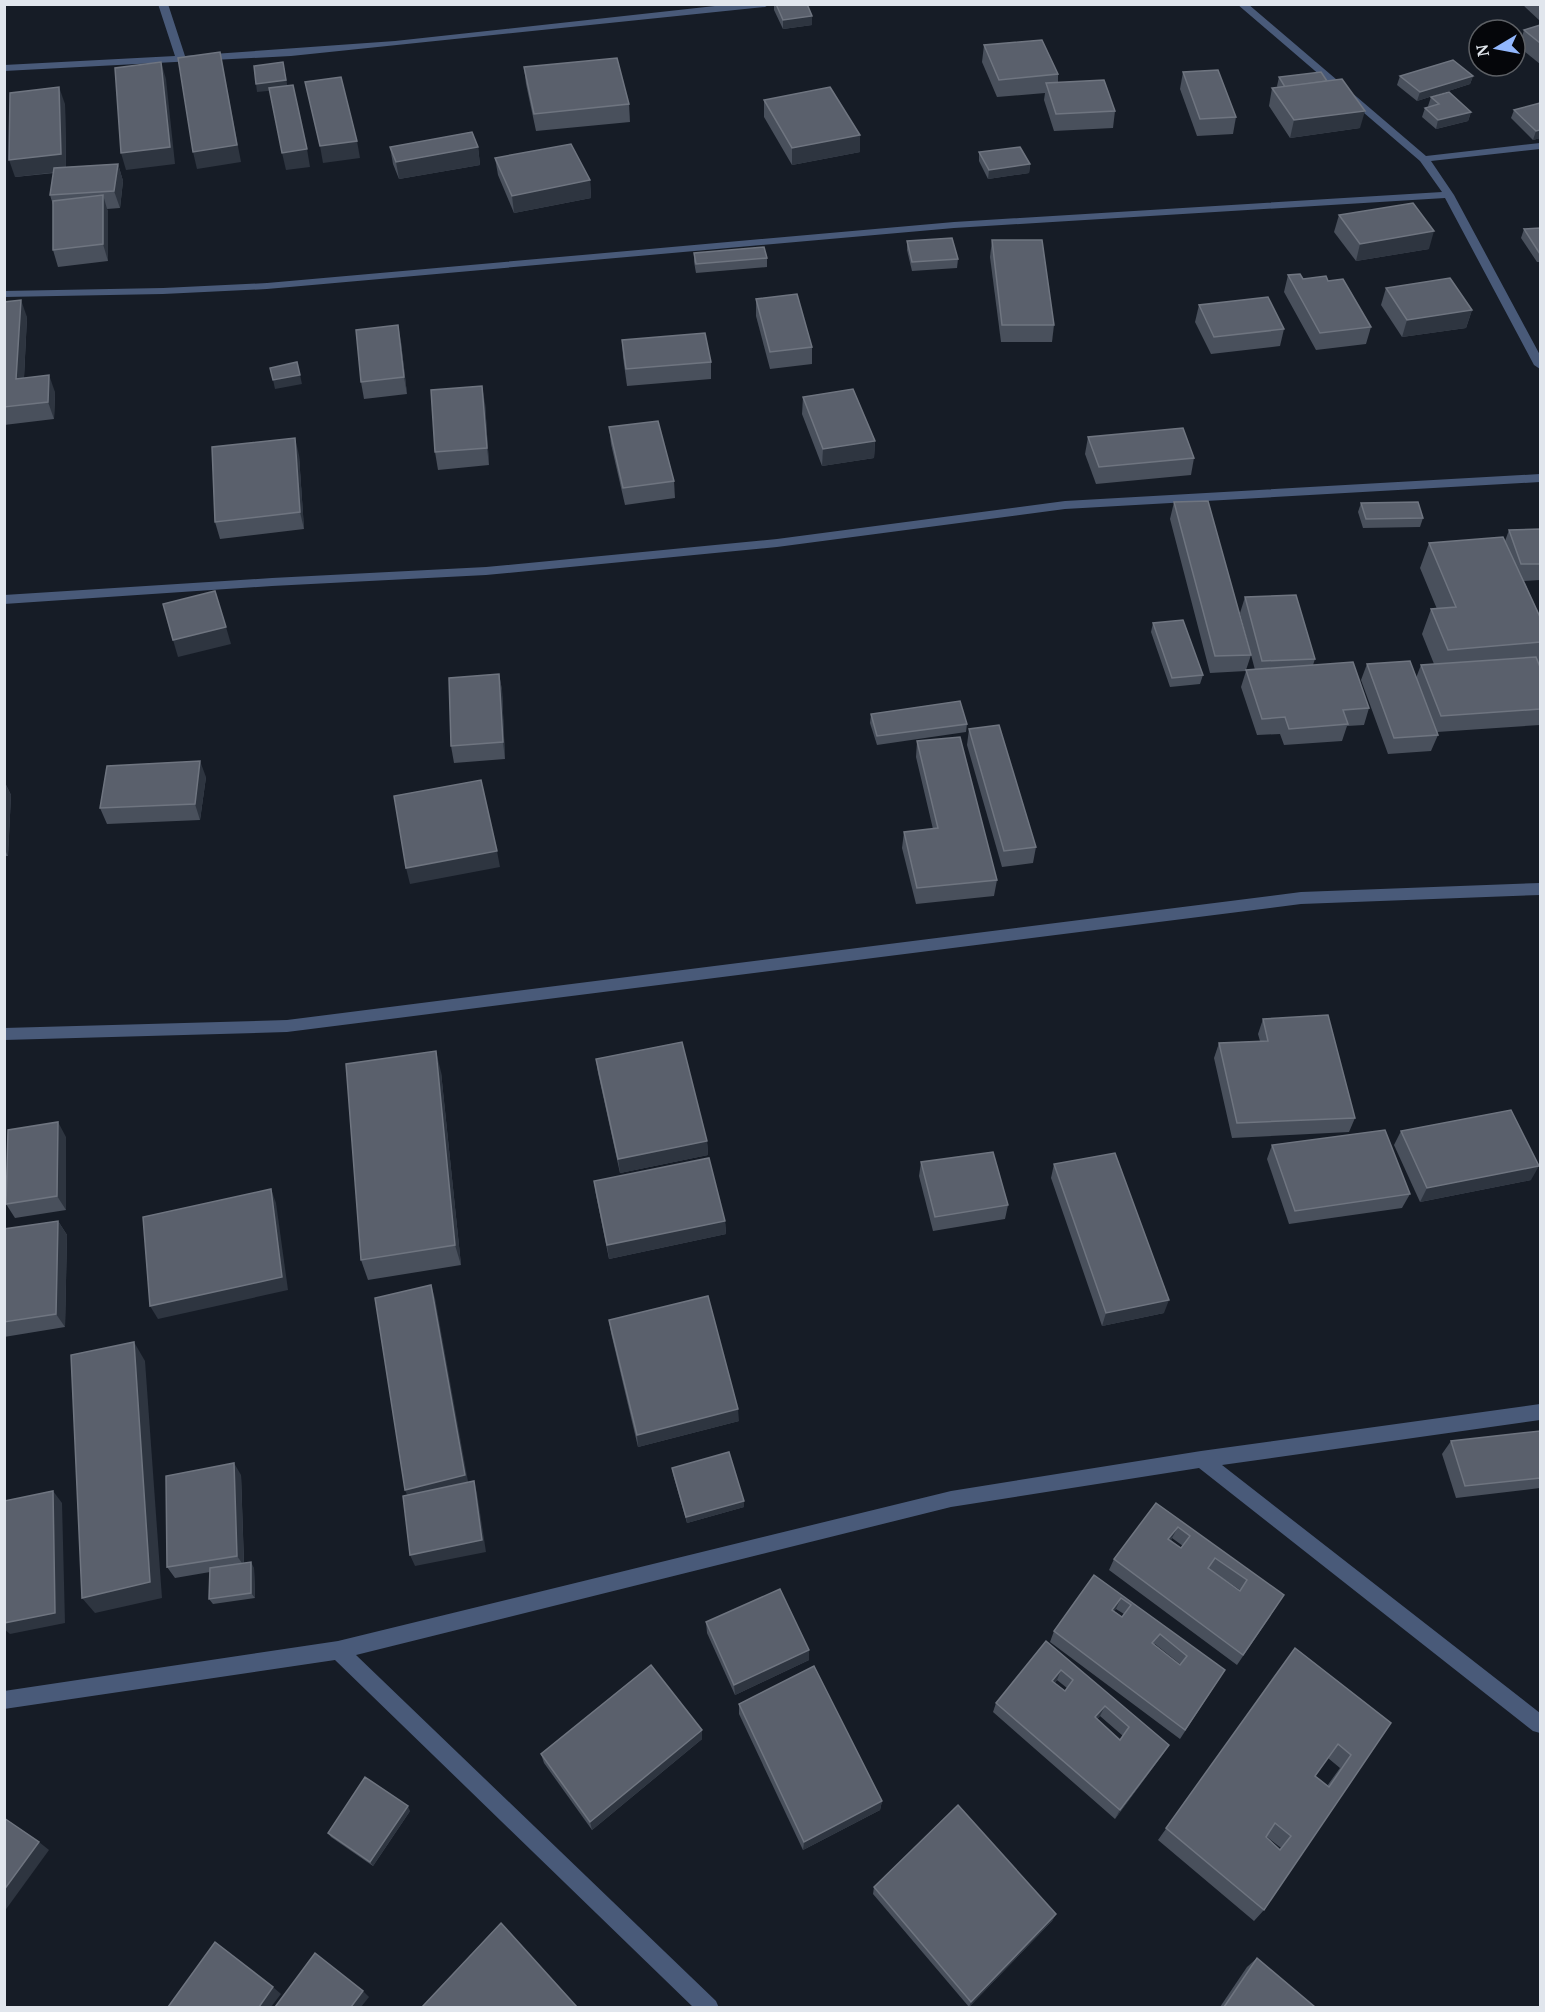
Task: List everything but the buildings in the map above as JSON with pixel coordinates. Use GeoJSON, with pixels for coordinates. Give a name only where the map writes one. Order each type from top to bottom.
{"type":"FeatureCollection","features":[{"type":"Feature","properties":{"kind":"street"},"geometry":{"type":"LineString","coordinates":[[163,4],[180,57]]}},
{"type":"Feature","properties":{"kind":"street"},"geometry":{"type":"LineString","coordinates":[[4,68],[291,53],[765,4]]}},
{"type":"Feature","properties":{"kind":"street"},"geometry":{"type":"LineString","coordinates":[[1242,4],[1424,159],[1449,195],[1540,365]]}},
{"type":"Feature","properties":{"kind":"street"},"geometry":{"type":"LineString","coordinates":[[1424,159],[1540,146]]}},
{"type":"Feature","properties":{"kind":"street"},"geometry":{"type":"LineString","coordinates":[[4,294],[163,291],[267,286],[954,225],[1449,195]]}},
{"type":"Feature","properties":{"kind":"street"},"geometry":{"type":"LineString","coordinates":[[4,600],[272,582],[486,571],[777,543],[1065,505],[1540,478]]}},
{"type":"Feature","properties":{"kind":"street"},"geometry":{"type":"LineString","coordinates":[[4,1034],[287,1026],[1301,898],[1540,889]]}},
{"type":"Feature","properties":{"kind":"street"},"geometry":{"type":"LineString","coordinates":[[4,1700],[338,1650],[951,1499],[1201,1459],[1540,1412]]}},
{"type":"Feature","properties":{"kind":"street"},"geometry":{"type":"LineString","coordinates":[[1201,1459],[1540,1724]]}},
{"type":"Feature","properties":{"kind":"street"},"geometry":{"type":"LineString","coordinates":[[338,1650],[709,2007]]}}]}
